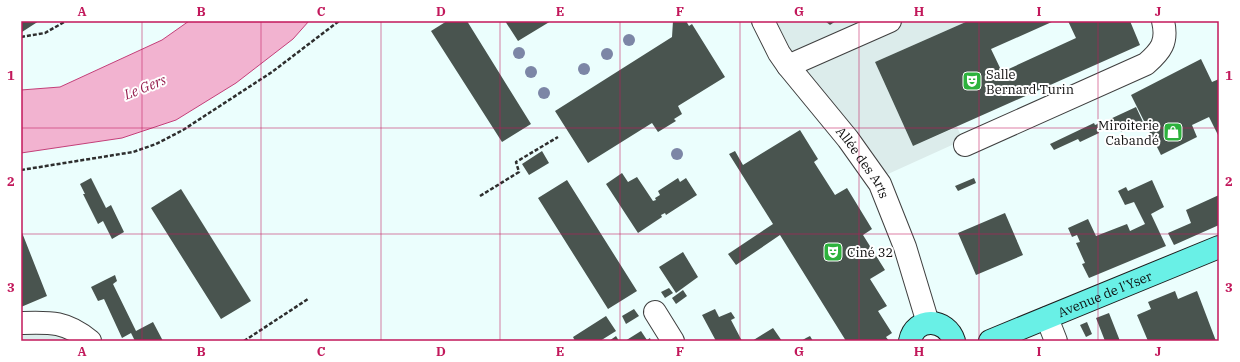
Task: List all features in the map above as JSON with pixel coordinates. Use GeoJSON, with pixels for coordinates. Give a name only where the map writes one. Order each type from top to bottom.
{"type":"FeatureCollection","features":[{"type":"Feature","properties":{"kind":"main road","name":"Avenue de l'Yser"},"geometry":{"type":"LineString","coordinates":[[990,341],[1219,247]]}},
{"type":"Feature","properties":{"kind":"main road"},"geometry":{"type":"LineString","coordinates":[[910,341],[914,331],[928,323],[935,323],[947,328],[952,334],[954,341]]}},
{"type":"Feature","properties":{"kind":"street","name":"Allée des Arts"},"geometry":{"type":"LineString","coordinates":[[763,21],[779,53],[788,66],[848,139],[880,184],[905,247],[928,323]]}},
{"type":"Feature","properties":{"kind":"street"},"geometry":{"type":"LineString","coordinates":[[788,66],[890,21]]}},
{"type":"Feature","properties":{"kind":"street"},"geometry":{"type":"LineString","coordinates":[[966,145],[1146,64],[1157,54],[1165,41],[1163,21]]}},
{"type":"Feature","properties":{"kind":"street"},"geometry":{"type":"LineString","coordinates":[[655,312],[674,341]]}},
{"type":"Feature","properties":{"kind":"street"},"geometry":{"type":"LineString","coordinates":[[1047,318],[1056,341]]}},
{"type":"Feature","properties":{"kind":"street"},"geometry":{"type":"LineString","coordinates":[[21,323],[52,322],[68,327],[84,335],[90,341]]}},
{"type":"Feature","properties":{"kind":"path"},"geometry":{"type":"LineString","coordinates":[[21,37],[45,33],[66,21]]}},
{"type":"Feature","properties":{"kind":"path"},"geometry":{"type":"LineString","coordinates":[[21,170],[133,152],[156,144],[183,130],[272,72],[339,21]]}},
{"type":"Feature","properties":{"kind":"path"},"geometry":{"type":"LineString","coordinates":[[480,196],[518,172],[516,162],[558,137]]}},
{"type":"Feature","properties":{"kind":"path"},"geometry":{"type":"LineString","coordinates":[[244,341],[308,299]]}},
{"type":"Feature","properties":{"kind":"shaded area"},"geometry":{"type":"Polygon","coordinates":[[[772,21],[825,21],[830,25],[836,21],[968,21],[875,62],[913,146],[957,127],[963,140],[885,174],[785,45],[772,21]]]}},
{"type":"Feature","properties":{"kind":"shaded area"},"geometry":{"type":"Polygon","coordinates":[[[51,331],[77,341],[21,341],[21,335],[51,331]]]}},
{"type":"Feature","properties":{"kind":"water","name":"Le Gers"},"geometry":{"type":"Polygon","coordinates":[[[189,21],[309,21],[293,39],[236,83],[176,120],[122,138],[21,153],[21,90],[60,87],[162,40],[189,21]]]}},
{"type":"Feature","properties":{"kind":"building"},"geometry":{"type":"Polygon","coordinates":[[[21,21],[39,21],[22,32],[21,21]]]}},
{"type":"Feature","properties":{"kind":"building"},"geometry":{"type":"Polygon","coordinates":[[[447,21],[467,21],[531,124],[502,142],[431,31],[447,21]]]}},
{"type":"Feature","properties":{"kind":"building"},"geometry":{"type":"Polygon","coordinates":[[[505,21],[551,21],[518,41],[505,21]]]}},
{"type":"Feature","properties":{"kind":"building"},"geometry":{"type":"Polygon","coordinates":[[[673,21],[686,21],[689,26],[692,24],[725,77],[678,106],[682,114],[674,119],[676,121],[658,132],[652,123],[588,163],[555,111],[672,37],[673,21]]]}},
{"type":"Feature","properties":{"kind":"building"},"geometry":{"type":"Polygon","coordinates":[[[825,21],[836,21],[830,25],[825,21]]]}},
{"type":"Feature","properties":{"kind":"building","name":"Salle Bernard Turin"},"geometry":{"type":"Polygon","coordinates":[[[968,21],[1054,21],[991,49],[1002,72],[1076,38],[1068,21],[1130,21],[1140,45],[913,146],[875,62],[968,21]]]}},
{"type":"Feature","properties":{"kind":"building"},"geometry":{"type":"Polygon","coordinates":[[[1201,59],[1212,82],[1219,79],[1219,137],[1209,117],[1192,125],[1197,137],[1161,155],[1131,95],[1201,59]]]}},
{"type":"Feature","properties":{"kind":"building"},"geometry":{"type":"Polygon","coordinates":[[[1136,107],[1143,122],[1121,132],[1119,126],[1112,129],[1108,120],[1136,107]]]}},
{"type":"Feature","properties":{"kind":"building"},"geometry":{"type":"Polygon","coordinates":[[[1094,123],[1095,125],[1100,123],[1103,129],[1098,131],[1099,133],[1080,142],[1078,139],[1054,150],[1050,144],[1094,123]]]}},
{"type":"Feature","properties":{"kind":"building","name":"Ciné 32"},"geometry":{"type":"Polygon","coordinates":[[[800,130],[818,159],[814,162],[835,195],[847,188],[872,229],[863,235],[885,270],[870,279],[887,306],[878,311],[892,333],[886,337],[889,341],[846,341],[780,235],[736,265],[728,254],[773,224],[729,154],[735,151],[743,165],[800,130]]]}},
{"type":"Feature","properties":{"kind":"building"},"geometry":{"type":"Polygon","coordinates":[[[542,151],[549,163],[529,175],[522,164],[542,151]]]}},
{"type":"Feature","properties":{"kind":"building"},"geometry":{"type":"Polygon","coordinates":[[[622,173],[628,182],[637,177],[653,201],[660,195],[658,191],[678,178],[680,182],[686,178],[697,195],[666,215],[665,213],[661,215],[662,217],[638,233],[606,184],[622,173]]]}},
{"type":"Feature","properties":{"kind":"building"},"geometry":{"type":"Polygon","coordinates":[[[91,178],[106,208],[111,205],[124,232],[112,239],[103,221],[98,224],[83,194],[85,194],[80,184],[91,178]]]}},
{"type":"Feature","properties":{"kind":"building"},"geometry":{"type":"Polygon","coordinates":[[[974,178],[976,183],[958,191],[955,186],[974,178]]]}},
{"type":"Feature","properties":{"kind":"building"},"geometry":{"type":"Polygon","coordinates":[[[567,180],[637,291],[608,309],[538,198],[567,180]]]}},
{"type":"Feature","properties":{"kind":"building"},"geometry":{"type":"Polygon","coordinates":[[[1152,180],[1164,207],[1151,214],[1166,246],[1089,278],[1082,264],[1085,263],[1076,243],[1080,242],[1077,235],[1072,237],[1068,228],[1088,219],[1096,236],[1127,224],[1130,231],[1145,224],[1134,202],[1125,205],[1118,191],[1126,187],[1128,191],[1152,180]]]}},
{"type":"Feature","properties":{"kind":"building"},"geometry":{"type":"Polygon","coordinates":[[[181,189],[251,301],[221,319],[151,208],[181,189]]]}},
{"type":"Feature","properties":{"kind":"building"},"geometry":{"type":"Polygon","coordinates":[[[1219,195],[1219,225],[1174,245],[1168,233],[1191,223],[1186,210],[1219,195]]]}},
{"type":"Feature","properties":{"kind":"building"},"geometry":{"type":"Polygon","coordinates":[[[1005,213],[1023,255],[976,275],[958,233],[1005,213]]]}},
{"type":"Feature","properties":{"kind":"building"},"geometry":{"type":"Polygon","coordinates":[[[21,230],[47,296],[21,307],[21,230]]]}},
{"type":"Feature","properties":{"kind":"building"},"geometry":{"type":"Polygon","coordinates":[[[683,252],[698,277],[676,293],[659,267],[683,252]]]}},
{"type":"Feature","properties":{"kind":"building"},"geometry":{"type":"Polygon","coordinates":[[[115,275],[117,281],[113,284],[136,331],[153,322],[163,341],[135,341],[131,333],[122,338],[104,299],[98,301],[91,287],[115,275]]]}},
{"type":"Feature","properties":{"kind":"building"},"geometry":{"type":"Polygon","coordinates":[[[669,288],[673,293],[665,298],[661,292],[669,288]]]}},
{"type":"Feature","properties":{"kind":"building"},"geometry":{"type":"Polygon","coordinates":[[[683,290],[687,296],[676,304],[672,298],[683,290]]]}},
{"type":"Feature","properties":{"kind":"building"},"geometry":{"type":"Polygon","coordinates":[[[1175,291],[1178,299],[1197,291],[1216,341],[1148,341],[1137,315],[1151,309],[1148,302],[1175,291]]]}},
{"type":"Feature","properties":{"kind":"building"},"geometry":{"type":"Polygon","coordinates":[[[634,309],[639,316],[626,324],[622,316],[634,309]]]}},
{"type":"Feature","properties":{"kind":"building"},"geometry":{"type":"Polygon","coordinates":[[[715,309],[719,317],[731,312],[735,318],[731,320],[742,341],[716,341],[702,315],[715,309]]]}},
{"type":"Feature","properties":{"kind":"building"},"geometry":{"type":"Polygon","coordinates":[[[1109,313],[1120,341],[1105,341],[1096,318],[1109,313]]]}},
{"type":"Feature","properties":{"kind":"building"},"geometry":{"type":"Polygon","coordinates":[[[606,316],[616,331],[600,341],[575,341],[573,337],[606,316]]]}},
{"type":"Feature","properties":{"kind":"building"},"geometry":{"type":"Polygon","coordinates":[[[1087,322],[1092,334],[1086,337],[1080,325],[1087,322]]]}},
{"type":"Feature","properties":{"kind":"building"},"geometry":{"type":"Polygon","coordinates":[[[773,328],[782,341],[752,341],[773,328]]]}},
{"type":"Feature","properties":{"kind":"building"},"geometry":{"type":"Polygon","coordinates":[[[641,331],[647,340],[650,338],[651,341],[625,341],[641,331]]]}},
{"type":"Feature","properties":{"kind":"building"},"geometry":{"type":"Polygon","coordinates":[[[616,336],[619,341],[609,341],[616,336]]]}},
{"type":"Feature","properties":{"kind":"building"},"geometry":{"type":"Polygon","coordinates":[[[810,336],[813,341],[801,341],[806,338],[810,336]]]}},
{"type":"Feature","properties":{"kind":"place","name":"Salle Bernard Turin"},"geometry":{"type":"Point","coordinates":[972,81]}},
{"type":"Feature","properties":{"kind":"place","name":"Miroiterie Cabandé"},"geometry":{"type":"Point","coordinates":[1173,132]}},
{"type":"Feature","properties":{"kind":"place","name":"Ciné 32"},"geometry":{"type":"Point","coordinates":[833,252]}}]}
